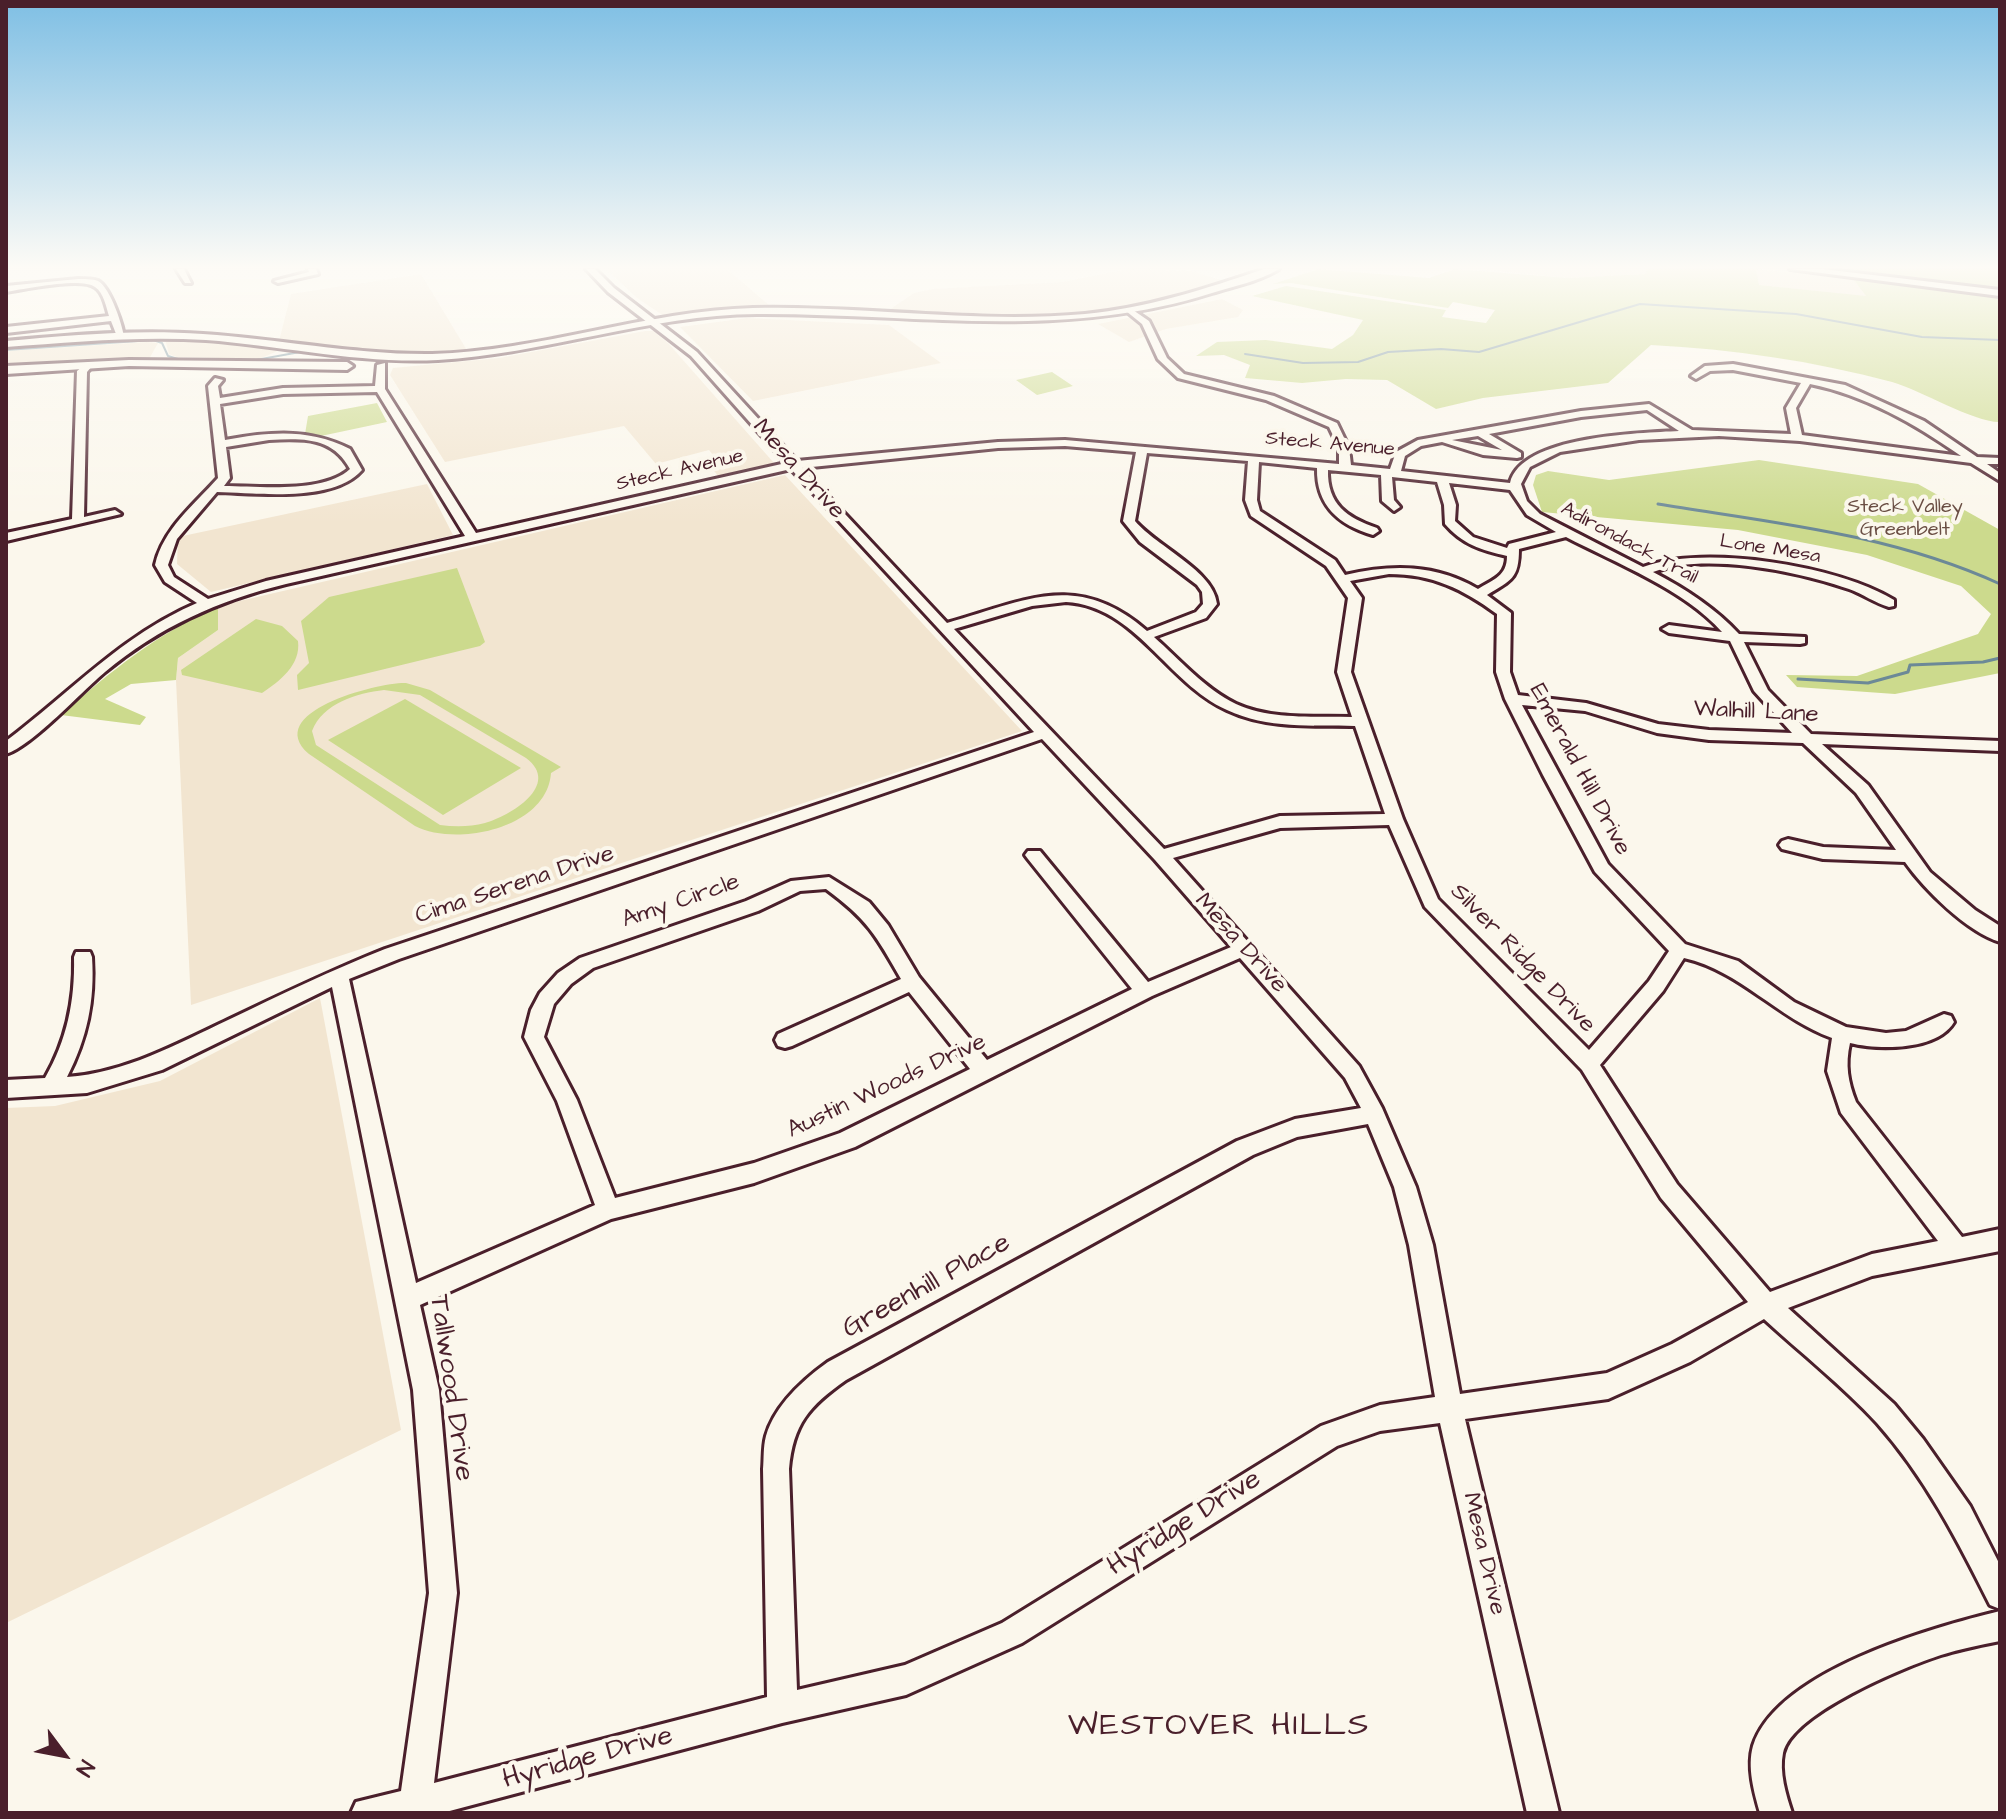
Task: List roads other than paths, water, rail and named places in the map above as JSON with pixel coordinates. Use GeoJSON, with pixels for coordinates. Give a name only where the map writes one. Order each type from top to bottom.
{"type":"FeatureCollection","features":[{"type":"Feature","properties":{"kind":"main road"},"geometry":{"type":"LineString","coordinates":[[284,365],[309,354]]}},
{"type":"Feature","properties":{"kind":"main road"},"geometry":{"type":"LineString","coordinates":[[350,354],[395,357],[460,355]]}},
{"type":"Feature","properties":{"kind":"main road"},"geometry":{"type":"LineString","coordinates":[[368,356],[382,365],[469,354]]}},
{"type":"Feature","properties":{"kind":"main road"},"geometry":{"type":"LineString","coordinates":[[6,370],[88,365],[382,365],[514,354]]}},
{"type":"Feature","properties":{"kind":"main road"},"geometry":{"type":"LineString","coordinates":[[382,365],[395,357]]}},
{"type":"Feature","properties":{"kind":"street","name":"Mesa Drive"},"geometry":{"type":"LineString","coordinates":[[694,354],[778,449],[1161,856],[1344,1062],[1375,1114],[1405,1187],[1421,1245],[1449,1407],[1543,1813]]}},
{"type":"Feature","properties":{"kind":"street"},"geometry":{"type":"LineString","coordinates":[[1161,354],[1181,376],[1270,398],[1333,425],[1344,448],[1345,466]]}},
{"type":"Feature","properties":{"kind":"street"},"geometry":{"type":"LineString","coordinates":[[78,522],[82,371],[88,365]]}},
{"type":"Feature","properties":{"kind":"street"},"geometry":{"type":"LineString","coordinates":[[382,365],[380,389],[473,538]]}},
{"type":"Feature","properties":{"kind":"street"},"geometry":{"type":"LineString","coordinates":[[1696,376],[1708,368],[1724,366],[1841,387],[1889,406],[1920,423],[1971,461],[2000,478]]}},
{"type":"Feature","properties":{"kind":"street"},"geometry":{"type":"LineString","coordinates":[[1797,438],[1791,408],[1808,379]]}},
{"type":"Feature","properties":{"kind":"street"},"geometry":{"type":"LineString","coordinates":[[207,604],[164,574],[161,566],[166,544],[224,478],[213,386],[218,380]]}},
{"type":"Feature","properties":{"kind":"street"},"geometry":{"type":"LineString","coordinates":[[215,402],[283,391],[380,389]]}},
{"type":"Feature","properties":{"kind":"street"},"geometry":{"type":"LineString","coordinates":[[1394,507],[1388,501],[1390,471],[1400,454],[1437,439],[1482,434],[1557,418],[1649,407],[1688,432]]}},
{"type":"Feature","properties":{"kind":"street"},"geometry":{"type":"LineString","coordinates":[[1557,418],[1592,437]]}},
{"type":"Feature","properties":{"kind":"street"},"geometry":{"type":"LineString","coordinates":[[1515,487],[1517,474],[1525,465],[1550,452],[1688,432],[1797,438],[1971,461],[2000,461]]}},
{"type":"Feature","properties":{"kind":"street"},"geometry":{"type":"LineString","coordinates":[[1437,439],[1483,452],[1517,455],[1482,434]]}},
{"type":"Feature","properties":{"kind":"street"},"geometry":{"type":"LineString","coordinates":[[216,489],[307,488],[342,481],[356,470],[346,451],[303,436],[275,436],[222,444]]}},
{"type":"Feature","properties":{"kind":"street","name":"Steck Avenue"},"geometry":{"type":"LineString","coordinates":[[6,749],[131,645],[207,604],[267,584],[794,465],[831,459],[1035,443],[1345,466],[1515,487]]}},
{"type":"Feature","properties":{"kind":"street"},"geometry":{"type":"LineString","coordinates":[[778,449],[831,459]]}},
{"type":"Feature","properties":{"kind":"street"},"geometry":{"type":"LineString","coordinates":[[1142,449],[1129,521],[1157,550],[1202,582],[1209,592],[1210,604],[1201,615],[1143,637]]}},
{"type":"Feature","properties":{"kind":"street"},"geometry":{"type":"LineString","coordinates":[[1254,458],[1251,500],[1255,513],[1331,563],[1343,579]]}},
{"type":"Feature","properties":{"kind":"street"},"geometry":{"type":"LineString","coordinates":[[1323,465],[1322,493],[1332,507],[1348,521],[1373,531]]}},
{"type":"Feature","properties":{"kind":"street"},"geometry":{"type":"LineString","coordinates":[[1441,477],[1450,505],[1449,521],[1462,537],[1477,546],[1511,553]]}},
{"type":"Feature","properties":{"kind":"street","name":"Adirondack Trail"},"geometry":{"type":"LineString","coordinates":[[1515,487],[1524,507],[1564,534],[1691,598],[1735,638],[1761,691],[1862,789],[1924,876],[1947,898],[2000,935]]}},
{"type":"Feature","properties":{"kind":"street"},"geometry":{"type":"LineString","coordinates":[[6,537],[115,514]]}},
{"type":"Feature","properties":{"kind":"street"},"geometry":{"type":"LineString","coordinates":[[1479,594],[1509,576],[1513,568],[1513,547],[1564,534]]}},
{"type":"Feature","properties":{"kind":"street","name":"Lone Mesa"},"geometry":{"type":"LineString","coordinates":[[1642,572],[1675,561],[1724,562],[1838,581],[1871,591],[1889,603]]}},
{"type":"Feature","properties":{"kind":"street","name":"Emerald Hill Drive"},"geometry":{"type":"LineString","coordinates":[[1343,579],[1386,569],[1412,569],[1446,578],[1479,594],[1506,618],[1503,672],[1512,699],[1601,868],[1679,950]]}},
{"type":"Feature","properties":{"kind":"street","name":"Silver Ridge Drive"},"geometry":{"type":"LineString","coordinates":[[1343,579],[1355,598],[1344,672],[1395,819],[1422,884],[1442,915],[1589,1064],[1669,1191],[1766,1305],[1885,1413],[1914,1448],[1960,1516],[2000,1595]]}},
{"type":"Feature","properties":{"kind":"street"},"geometry":{"type":"LineString","coordinates":[[947,627],[1067,598],[1100,603],[1199,688],[1242,712],[1361,722]]}},
{"type":"Feature","properties":{"kind":"street"},"geometry":{"type":"LineString","coordinates":[[1669,629],[1735,638],[1800,640]]}},
{"type":"Feature","properties":{"kind":"street","name":"Walhill Lane"},"geometry":{"type":"LineString","coordinates":[[1512,699],[1586,707],[1686,733],[2000,746]]}},
{"type":"Feature","properties":{"kind":"street","name":"Cima Serena Drive"},"geometry":{"type":"LineString","coordinates":[[6,1089],[87,1084],[155,1064],[339,975],[450,934],[1045,733]]}},
{"type":"Feature","properties":{"kind":"street"},"geometry":{"type":"LineString","coordinates":[[1161,856],[1280,822],[1395,819]]}},
{"type":"Feature","properties":{"kind":"street"},"geometry":{"type":"LineString","coordinates":[[1788,845],[1823,853],[1911,856]]}},
{"type":"Feature","properties":{"kind":"street"},"geometry":{"type":"LineString","coordinates":[[1034,855],[1145,991]]}},
{"type":"Feature","properties":{"kind":"street","name":"Amy Circle"},"geometry":{"type":"LineString","coordinates":[[608,1210],[567,1100],[534,1037],[535,1022],[542,1006],[557,985],[581,965],[752,906],[797,885],[817,882],[838,887],[863,907],[882,930],[912,982],[984,1071]]}},
{"type":"Feature","properties":{"kind":"street","name":"Austin Woods Drive"},"geometry":{"type":"LineString","coordinates":[[409,1298],[608,1210],[806,1157],[1145,991],[1244,949]]}},
{"type":"Feature","properties":{"kind":"street"},"geometry":{"type":"LineString","coordinates":[[1589,1064],[1656,986],[1679,950],[1722,962],[1741,971],[1787,1007],[1843,1035],[1898,1042],[1926,1035],[1944,1022]]}},
{"type":"Feature","properties":{"kind":"street"},"geometry":{"type":"LineString","coordinates":[[50,1088],[75,1043],[85,983],[83,957]]}},
{"type":"Feature","properties":{"kind":"street","name":"Tallwood Drive"},"geometry":{"type":"LineString","coordinates":[[339,975],[426,1390],[443,1593],[415,1809]]}},
{"type":"Feature","properties":{"kind":"street"},"geometry":{"type":"LineString","coordinates":[[785,1040],[912,982]]}},
{"type":"Feature","properties":{"kind":"street"},"geometry":{"type":"LineString","coordinates":[[1843,1035],[1834,1059],[1837,1083],[1848,1107],[1956,1247]]}},
{"type":"Feature","properties":{"kind":"street","name":"Greenhill Place"},"geometry":{"type":"LineString","coordinates":[[782,1708],[776,1469],[779,1437],[814,1387],[837,1371],[1245,1148],[1295,1128],[1375,1114]]}},
{"type":"Feature","properties":{"kind":"street","name":"Hyridge Drive"},"geometry":{"type":"LineString","coordinates":[[367,1813],[415,1809],[782,1708],[906,1680],[1012,1633],[1330,1435],[1380,1418],[1608,1386],[1681,1353],[1766,1305],[1872,1265],[2000,1240]]}},
{"type":"Feature","properties":{"kind":"street"},"geometry":{"type":"LineString","coordinates":[[1776,1813],[1768,1769],[1769,1745],[1783,1723],[1812,1699],[1930,1644],[2000,1626]]}},
{"type":"Feature","properties":{"kind":"waterway"},"geometry":{"type":"LineString","coordinates":[[167,354],[178,359],[256,360],[290,354]]}},
{"type":"Feature","properties":{"kind":"waterway"},"geometry":{"type":"LineString","coordinates":[[1245,354],[1303,363],[1358,362],[1382,354]]}},
{"type":"Feature","properties":{"kind":"waterway"},"geometry":{"type":"LineString","coordinates":[[1658,504],[1789,524],[1875,542],[1959,567],[2000,584]]}},
{"type":"Feature","properties":{"kind":"waterway"},"geometry":{"type":"LineString","coordinates":[[1798,679],[1868,683],[1908,672],[1910,665],[1983,662],[2000,658]]}},
{"type":"Feature","properties":{"kind":"district","name":"WESTOVER HILLS"},"geometry":{"type":"Point","coordinates":[1219,1727]}},
{"type":"Feature","properties":{"kind":"park label","name":"Steck Valley Greenbelt"},"geometry":{"type":"Point","coordinates":[1905,520]}}]}
